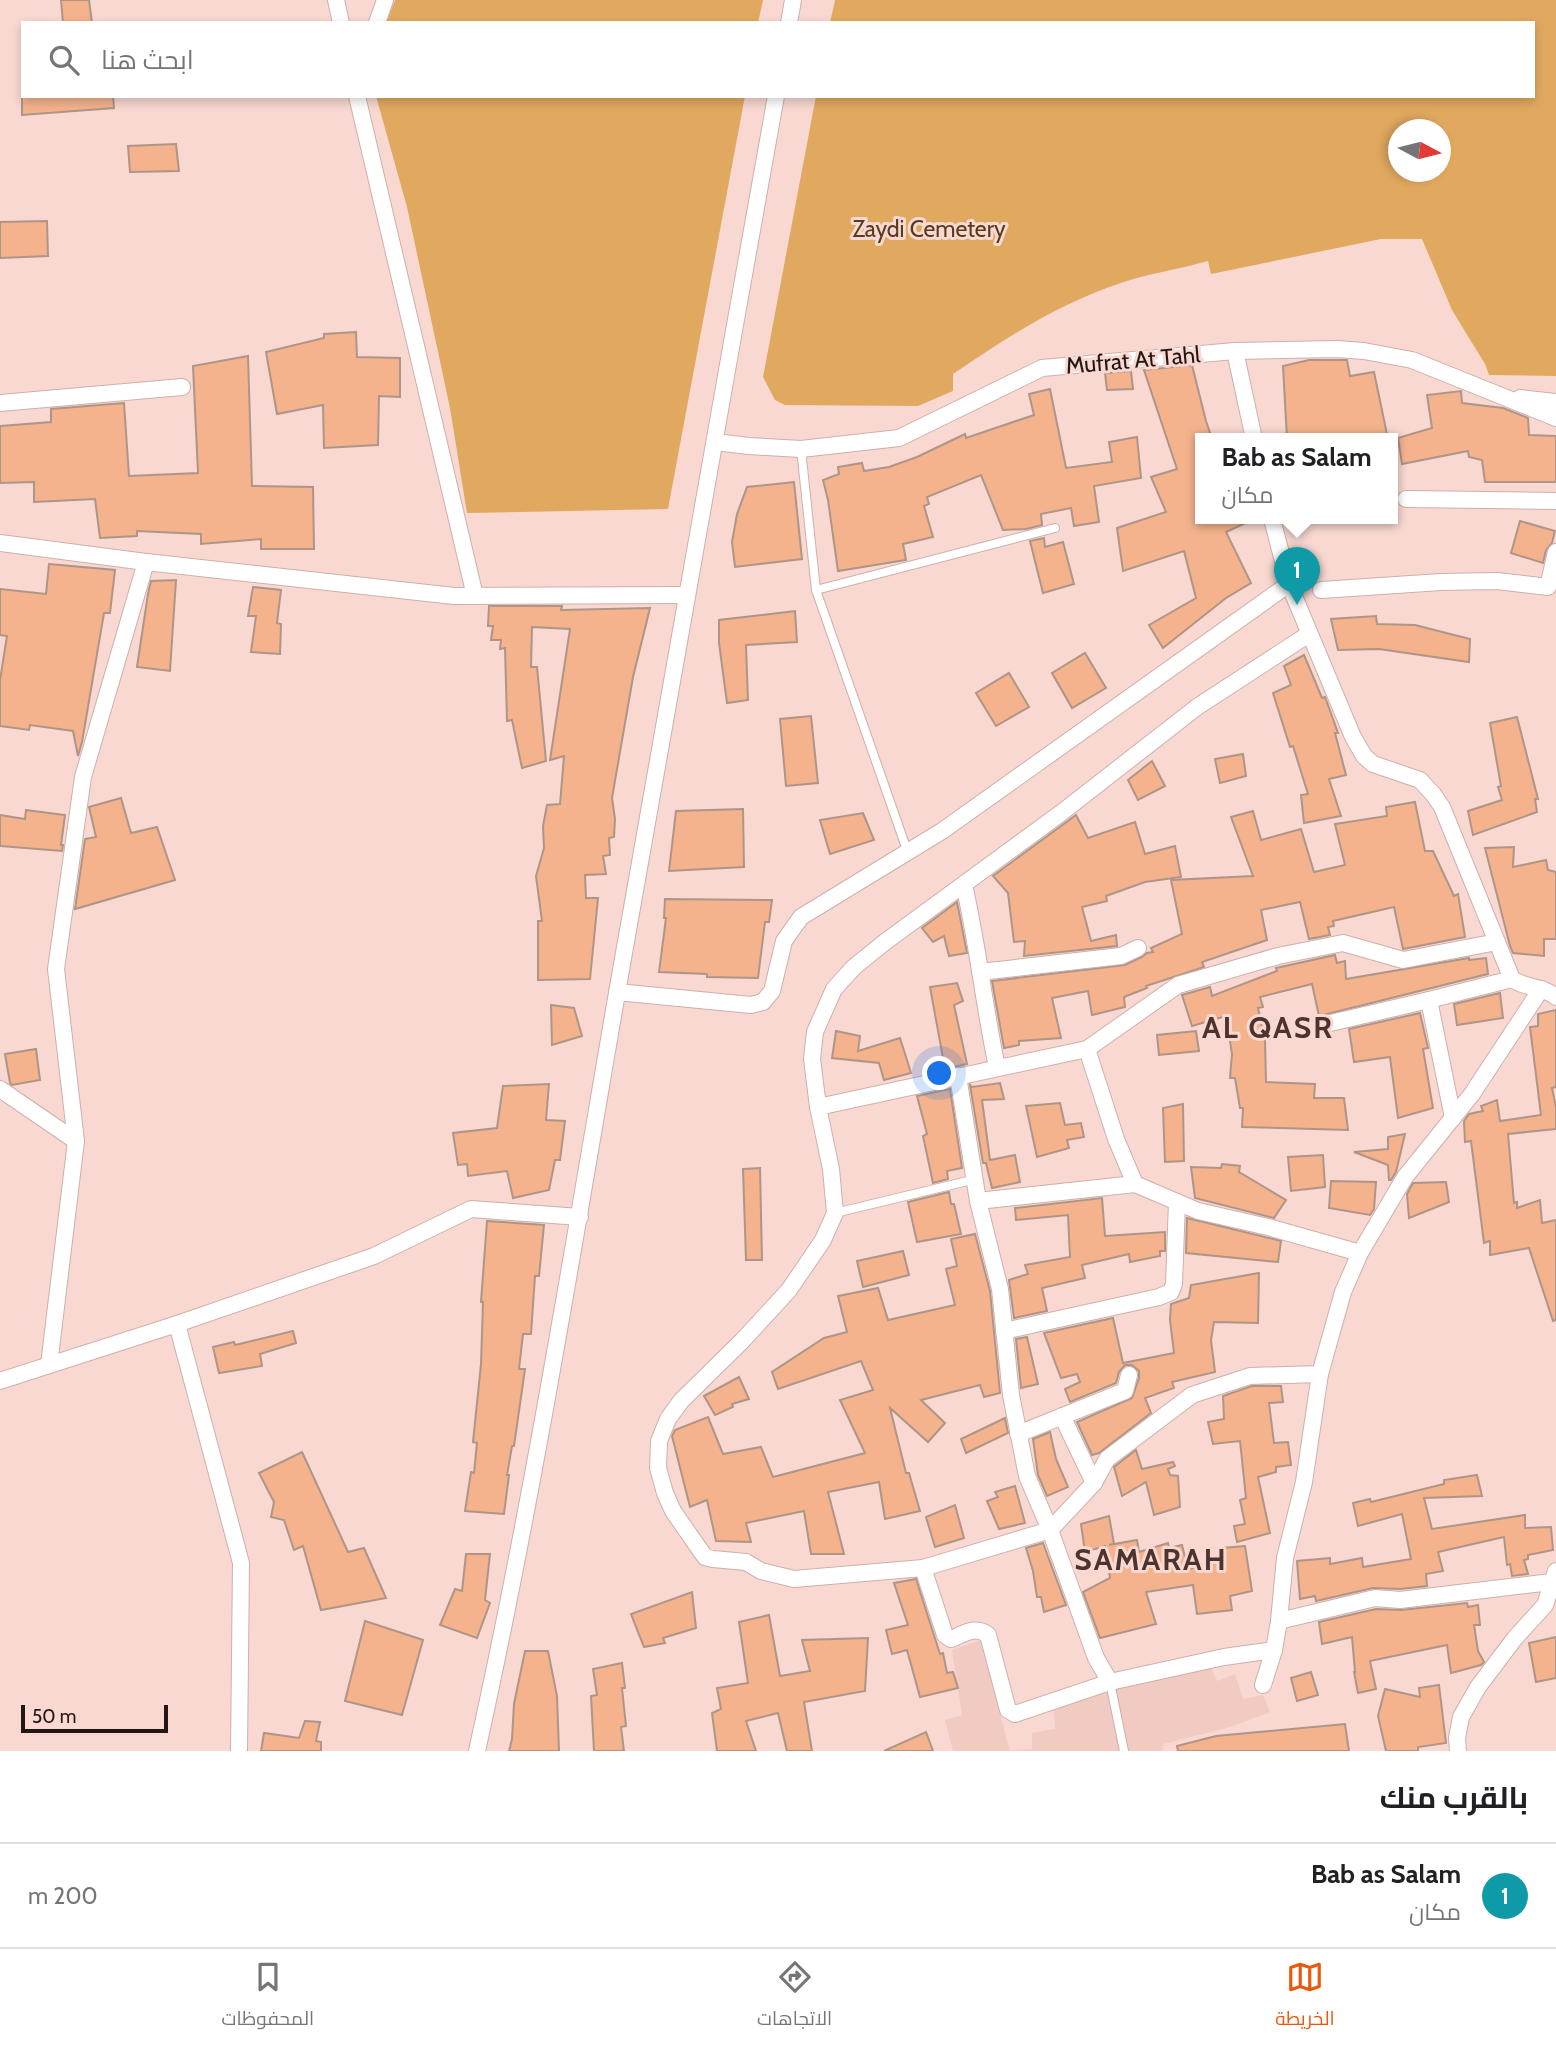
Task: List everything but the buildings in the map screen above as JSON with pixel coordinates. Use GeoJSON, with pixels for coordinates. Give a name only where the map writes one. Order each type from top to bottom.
{"type":"FeatureCollection","features":[{"type":"Feature","properties":{"kind":"street"},"geometry":{"type":"LineString","coordinates":[[337,0],[341,21]]}},
{"type":"Feature","properties":{"kind":"street"},"geometry":{"type":"LineString","coordinates":[[378,21],[386,0]]}},
{"type":"Feature","properties":{"kind":"street"},"geometry":{"type":"LineString","coordinates":[[789,21],[793,0]]}},
{"type":"Feature","properties":{"kind":"street"},"geometry":{"type":"LineString","coordinates":[[357,98],[475,596]]}},
{"type":"Feature","properties":{"kind":"street"},"geometry":{"type":"LineString","coordinates":[[477,1751],[513,1588],[776,98]]}},
{"type":"Feature","properties":{"kind":"street","name":"Mufrat At Tahl"},"geometry":{"type":"LineString","coordinates":[[715,442],[801,449],[900,438],[1042,368],[1235,351],[1337,349],[1412,360],[1556,418]]}},
{"type":"Feature","properties":{"kind":"street"},"geometry":{"type":"LineString","coordinates":[[1235,351],[1253,433]]}},
{"type":"Feature","properties":{"kind":"street"},"geometry":{"type":"LineString","coordinates":[[0,403],[183,387]]}},
{"type":"Feature","properties":{"kind":"street"},"geometry":{"type":"LineString","coordinates":[[1504,396],[1556,401]]}},
{"type":"Feature","properties":{"kind":"street"},"geometry":{"type":"LineString","coordinates":[[1406,499],[1556,501]]}},
{"type":"Feature","properties":{"kind":"street"},"geometry":{"type":"LineString","coordinates":[[1273,524],[1289,584],[1353,737],[1364,756],[1373,764],[1420,780],[1442,807],[1512,979],[1523,986],[1541,989],[1556,997]]}},
{"type":"Feature","properties":{"kind":"street"},"geometry":{"type":"LineString","coordinates":[[0,543],[454,596],[687,595]]}},
{"type":"Feature","properties":{"kind":"street"},"geometry":{"type":"LineString","coordinates":[[1321,590],[1497,581],[1548,587],[1556,552]]}},
{"type":"Feature","properties":{"kind":"street"},"geometry":{"type":"LineString","coordinates":[[49,1365],[76,1141],[57,969],[83,777],[146,562]]}},
{"type":"Feature","properties":{"kind":"street"},"geometry":{"type":"LineString","coordinates":[[617,992],[751,1004],[762,1002],[772,991],[784,941],[801,917],[942,831],[1289,584]]}},
{"type":"Feature","properties":{"kind":"street"},"geometry":{"type":"LineString","coordinates":[[1309,634],[1197,707],[1091,790],[885,942],[854,967],[834,989],[821,1016],[813,1045],[813,1075],[831,1169],[835,1213],[823,1240],[789,1290],[681,1401],[668,1419],[659,1441],[658,1468],[673,1511],[705,1557],[746,1562],[761,1571],[794,1579],[923,1568],[1050,1530],[1094,1483],[1107,1459],[1192,1395],[1250,1376],[1320,1374]]}},
{"type":"Feature","properties":{"kind":"street"},"geometry":{"type":"LineString","coordinates":[[964,885],[997,1067]]}},
{"type":"Feature","properties":{"kind":"street"},"geometry":{"type":"LineString","coordinates":[[818,1107],[1087,1049],[1178,985],[1278,956],[1343,943],[1403,960],[1497,942]]}},
{"type":"Feature","properties":{"kind":"street"},"geometry":{"type":"LineString","coordinates":[[980,972],[1121,956],[1138,948]]}},
{"type":"Feature","properties":{"kind":"street"},"geometry":{"type":"LineString","coordinates":[[1326,1024],[1512,979]]}},
{"type":"Feature","properties":{"kind":"street"},"geometry":{"type":"LineString","coordinates":[[1263,1685],[1274,1650],[1286,1558],[1304,1482],[1320,1374],[1343,1292],[1360,1253],[1405,1177],[1472,1094],[1541,989]]}},
{"type":"Feature","properties":{"kind":"street"},"geometry":{"type":"LineString","coordinates":[[1429,1000],[1453,1118]]}},
{"type":"Feature","properties":{"kind":"street"},"geometry":{"type":"LineString","coordinates":[[1087,1049],[1116,1139],[1135,1184]]}},
{"type":"Feature","properties":{"kind":"street"},"geometry":{"type":"LineString","coordinates":[[958,1076],[978,1201],[1000,1289],[1011,1395],[1027,1476],[1050,1530],[1096,1658],[1110,1682]]}},
{"type":"Feature","properties":{"kind":"street"},"geometry":{"type":"LineString","coordinates":[[0,1089],[76,1141]]}},
{"type":"Feature","properties":{"kind":"street"},"geometry":{"type":"LineString","coordinates":[[978,1201],[1135,1184],[1198,1211],[1360,1253]]}},
{"type":"Feature","properties":{"kind":"street"},"geometry":{"type":"LineString","coordinates":[[1004,1331],[1159,1297],[1171,1292],[1174,1284],[1177,1202]]}},
{"type":"Feature","properties":{"kind":"street"},"geometry":{"type":"LineString","coordinates":[[0,1381],[374,1256],[471,1209],[580,1217]]}},
{"type":"Feature","properties":{"kind":"street"},"geometry":{"type":"LineString","coordinates":[[177,1324],[241,1563],[239,1751]]}},
{"type":"Feature","properties":{"kind":"street"},"geometry":{"type":"LineString","coordinates":[[1018,1434],[1125,1391],[1129,1375]]}},
{"type":"Feature","properties":{"kind":"street"},"geometry":{"type":"LineString","coordinates":[[1062,1416],[1094,1483]]}},
{"type":"Feature","properties":{"kind":"street"},"geometry":{"type":"LineString","coordinates":[[923,1568],[945,1635],[951,1639],[976,1629],[988,1635],[1007,1710],[1015,1714],[1110,1682],[1224,1657],[1274,1650]]}},
{"type":"Feature","properties":{"kind":"street"},"geometry":{"type":"LineString","coordinates":[[1279,1620],[1375,1598],[1400,1600],[1554,1577],[1545,1605],[1514,1638],[1478,1687],[1461,1717],[1457,1738],[1458,1751]]}},
{"type":"Feature","properties":{"kind":"lane"},"geometry":{"type":"LineString","coordinates":[[801,449],[816,590],[908,853]]}},
{"type":"Feature","properties":{"kind":"lane"},"geometry":{"type":"LineString","coordinates":[[816,590],[1055,528]]}},
{"type":"Feature","properties":{"kind":"lane"},"geometry":{"type":"LineString","coordinates":[[835,1213],[976,1180]]}},
{"type":"Feature","properties":{"kind":"lane"},"geometry":{"type":"LineString","coordinates":[[1110,1682],[1124,1751]]}},
{"type":"Feature","properties":{"kind":"shaded area"},"geometry":{"type":"Polygon","coordinates":[[[980,1640],[1010,1751],[953,1751],[945,1720],[962,1715],[952,1650],[980,1640]]]}},
{"type":"Feature","properties":{"kind":"shaded area"},"geometry":{"type":"Polygon","coordinates":[[[1210,1664],[1217,1681],[1235,1674],[1243,1699],[1263,1695],[1270,1712],[1230,1727],[1163,1744],[1162,1751],[1010,1751],[1032,1749],[1032,1733],[1055,1729],[1053,1705],[1210,1664]]]}},
{"type":"Feature","properties":{"kind":"green space"},"geometry":{"type":"Polygon","coordinates":[[[395,0],[763,0],[758,21],[387,21],[395,0]]]}},
{"type":"Feature","properties":{"kind":"green space","name":"Zaydi Cemetery"},"geometry":{"type":"Polygon","coordinates":[[[835,0],[1556,0],[1556,376],[1489,375],[1452,310],[1422,239],[1381,239],[1211,274],[1208,261],[1100,290],[1035,322],[994,347],[953,374],[953,391],[918,406],[785,405],[775,400],[763,377],[816,98],[1535,98],[1535,21],[830,21],[835,0]]]}},
{"type":"Feature","properties":{"kind":"green space"},"geometry":{"type":"Polygon","coordinates":[[[377,98],[745,98],[668,509],[467,513],[450,408],[407,207],[377,98]]]}},
{"type":"Feature","properties":{"kind":"place","name":"Bab as Salam"},"geometry":{"type":"Point","coordinates":[1297,605]}},
{"type":"Feature","properties":{"kind":"district","name":"AL QASR"},"geometry":{"type":"Point","coordinates":[1268,1028]}},
{"type":"Feature","properties":{"kind":"district","name":"SAMARAH"},"geometry":{"type":"Point","coordinates":[1151,1560]}}]}
